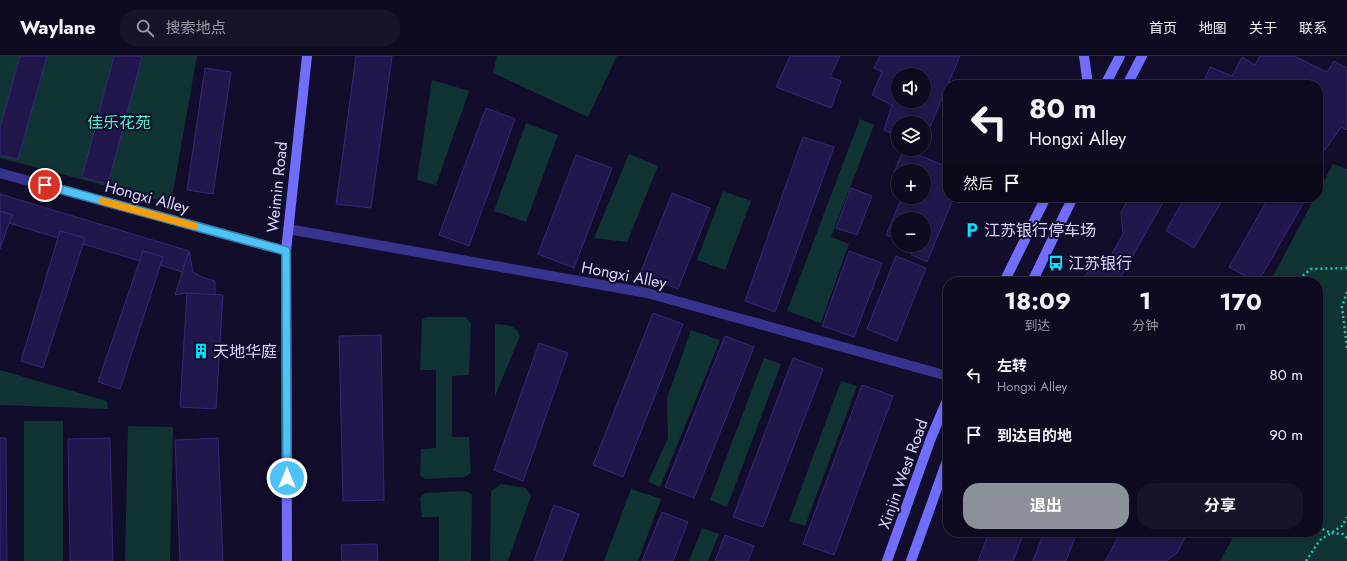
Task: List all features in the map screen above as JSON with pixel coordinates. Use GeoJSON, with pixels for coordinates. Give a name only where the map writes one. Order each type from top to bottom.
{"type":"FeatureCollection","features":[{"type":"Feature","properties":{"kind":"main road","name":"Weimin Road"},"geometry":{"type":"LineString","coordinates":[[287,561],[286,251],[307,56]]}},
{"type":"Feature","properties":{"kind":"main road"},"geometry":{"type":"LineString","coordinates":[[1084,56],[1087,80]]}},
{"type":"Feature","properties":{"kind":"main road"},"geometry":{"type":"LineString","coordinates":[[1108,80],[1120,56]]}},
{"type":"Feature","properties":{"kind":"main road"},"geometry":{"type":"LineString","coordinates":[[1130,80],[1142,56]]}},
{"type":"Feature","properties":{"kind":"main road"},"geometry":{"type":"LineString","coordinates":[[1006,277],[1044,202]]}},
{"type":"Feature","properties":{"kind":"main road"},"geometry":{"type":"LineString","coordinates":[[1034,277],[1071,202]]}},
{"type":"Feature","properties":{"kind":"main road","name":"Xinjin West Road"},"geometry":{"type":"LineString","coordinates":[[887,561],[931,438],[943,410]]}},
{"type":"Feature","properties":{"kind":"main road"},"geometry":{"type":"LineString","coordinates":[[912,561],[943,472]]}},
{"type":"Feature","properties":{"kind":"street","name":"Hongxi Alley"},"geometry":{"type":"LineString","coordinates":[[0,173],[286,251]]}},
{"type":"Feature","properties":{"kind":"street","name":"Hongxi Alley"},"geometry":{"type":"LineString","coordinates":[[288,229],[647,293],[943,375]]}},
{"type":"Feature","properties":{"kind":"path"},"geometry":{"type":"LineString","coordinates":[[1301,277],[1311,268],[1347,268]]}},
{"type":"Feature","properties":{"kind":"path"},"geometry":{"type":"LineString","coordinates":[[1347,292],[1342,307],[1347,348]]}},
{"type":"Feature","properties":{"kind":"path"},"geometry":{"type":"LineString","coordinates":[[1306,561],[1320,540],[1342,526],[1347,517]]}},
{"type":"Feature","properties":{"kind":"path"},"geometry":{"type":"LineString","coordinates":[[1323,529],[1331,533],[1343,534],[1347,538]]}},
{"type":"Feature","properties":{"kind":"green space","name":"佳乐花苑"},"geometry":{"type":"Polygon","coordinates":[[[0,56],[197,56],[171,203],[0,158],[0,56]]]}},
{"type":"Feature","properties":{"kind":"green space"},"geometry":{"type":"Polygon","coordinates":[[[497,56],[617,56],[588,117],[493,73],[497,56]]]}},
{"type":"Feature","properties":{"kind":"green space"},"geometry":{"type":"Polygon","coordinates":[[[432,80],[469,91],[436,185],[417,180],[432,80]]]}},
{"type":"Feature","properties":{"kind":"green space"},"geometry":{"type":"Polygon","coordinates":[[[860,119],[874,125],[831,237],[849,244],[821,323],[787,311],[860,119]]]}},
{"type":"Feature","properties":{"kind":"green space"},"geometry":{"type":"Polygon","coordinates":[[[526,123],[558,135],[526,222],[494,211],[526,123]]]}},
{"type":"Feature","properties":{"kind":"green space"},"geometry":{"type":"Polygon","coordinates":[[[629,154],[658,166],[627,242],[594,238],[629,154]]]}},
{"type":"Feature","properties":{"kind":"green space"},"geometry":{"type":"Polygon","coordinates":[[[1333,164],[1347,169],[1347,561],[1220,561],[1233,537],[1323,537],[1323,277],[1273,277],[1312,202],[1323,202],[1323,183],[1333,164]]]}},
{"type":"Feature","properties":{"kind":"green space"},"geometry":{"type":"Polygon","coordinates":[[[723,191],[751,201],[725,270],[697,260],[723,191]]]}},
{"type":"Feature","properties":{"kind":"green space"},"geometry":{"type":"Polygon","coordinates":[[[426,317],[466,317],[471,324],[469,375],[452,376],[452,437],[469,437],[471,473],[465,477],[425,479],[420,475],[421,449],[436,448],[436,370],[420,370],[422,320],[426,317]]]}},
{"type":"Feature","properties":{"kind":"green space"},"geometry":{"type":"Polygon","coordinates":[[[495,324],[513,327],[520,336],[495,396],[495,324]]]}},
{"type":"Feature","properties":{"kind":"green space"},"geometry":{"type":"Polygon","coordinates":[[[691,330],[720,340],[660,487],[648,482],[668,438],[667,398],[691,330]]]}},
{"type":"Feature","properties":{"kind":"green space"},"geometry":{"type":"Polygon","coordinates":[[[764,358],[781,364],[727,507],[710,500],[764,358]]]}},
{"type":"Feature","properties":{"kind":"green space"},"geometry":{"type":"Polygon","coordinates":[[[0,370],[107,401],[108,409],[0,405],[0,370]]]}},
{"type":"Feature","properties":{"kind":"green space"},"geometry":{"type":"Polygon","coordinates":[[[841,381],[857,386],[805,526],[789,521],[841,381]]]}},
{"type":"Feature","properties":{"kind":"green space"},"geometry":{"type":"Polygon","coordinates":[[[24,421],[63,421],[63,561],[24,561],[24,421]]]}},
{"type":"Feature","properties":{"kind":"green space"},"geometry":{"type":"Polygon","coordinates":[[[128,426],[173,427],[170,561],[125,561],[128,426]]]}},
{"type":"Feature","properties":{"kind":"green space"},"geometry":{"type":"Polygon","coordinates":[[[501,484],[526,488],[531,496],[508,561],[490,561],[491,491],[501,484]]]}},
{"type":"Feature","properties":{"kind":"green space"},"geometry":{"type":"Polygon","coordinates":[[[631,489],[661,499],[638,561],[604,561],[631,489]]]}},
{"type":"Feature","properties":{"kind":"green space"},"geometry":{"type":"Polygon","coordinates":[[[466,491],[472,495],[471,561],[439,561],[439,517],[422,517],[420,498],[425,493],[466,491]]]}},
{"type":"Feature","properties":{"kind":"green space"},"geometry":{"type":"Polygon","coordinates":[[[702,528],[719,534],[708,561],[689,561],[702,528]]]}},
{"type":"Feature","properties":{"kind":"building"},"geometry":{"type":"Polygon","coordinates":[[[20,56],[47,56],[18,159],[0,155],[0,128],[20,56]]]}},
{"type":"Feature","properties":{"kind":"building"},"geometry":{"type":"Polygon","coordinates":[[[114,56],[142,57],[108,184],[82,177],[114,56]]]}},
{"type":"Feature","properties":{"kind":"building"},"geometry":{"type":"Polygon","coordinates":[[[356,56],[392,56],[371,208],[336,204],[356,56]]]}},
{"type":"Feature","properties":{"kind":"building"},"geometry":{"type":"Polygon","coordinates":[[[790,56],[840,56],[830,77],[841,81],[831,108],[776,87],[790,56]]]}},
{"type":"Feature","properties":{"kind":"building"},"geometry":{"type":"Polygon","coordinates":[[[880,56],[960,56],[950,80],[943,80],[943,96],[931,124],[931,116],[891,116],[891,134],[884,130],[891,108],[931,108],[931,68],[891,68],[891,104],[872,95],[882,72],[874,68],[880,56]]]}},
{"type":"Feature","properties":{"kind":"building"},"geometry":{"type":"Polygon","coordinates":[[[1260,56],[1294,56],[1327,72],[1334,61],[1347,68],[1347,130],[1341,127],[1325,150],[1323,149],[1323,80],[1204,80],[1210,67],[1232,76],[1242,57],[1255,65],[1260,56]]]}},
{"type":"Feature","properties":{"kind":"building"},"geometry":{"type":"Polygon","coordinates":[[[205,68],[231,72],[213,194],[187,190],[205,68]]]}},
{"type":"Feature","properties":{"kind":"building"},"geometry":{"type":"Polygon","coordinates":[[[486,108],[515,119],[469,246],[439,235],[486,108]]]}},
{"type":"Feature","properties":{"kind":"building"},"geometry":{"type":"Polygon","coordinates":[[[803,137],[834,147],[775,312],[745,301],[803,137]]]}},
{"type":"Feature","properties":{"kind":"building"},"geometry":{"type":"Polygon","coordinates":[[[576,155],[612,168],[574,268],[538,254],[576,155]]]}},
{"type":"Feature","properties":{"kind":"building"},"geometry":{"type":"Polygon","coordinates":[[[901,156],[921,156],[943,165],[943,202],[952,202],[927,262],[912,255],[911,252],[931,252],[931,212],[896,212],[899,204],[931,204],[931,164],[897,164],[901,156]]]}},
{"type":"Feature","properties":{"kind":"building"},"geometry":{"type":"Polygon","coordinates":[[[851,188],[872,196],[857,235],[836,228],[851,188]]]}},
{"type":"Feature","properties":{"kind":"building"},"geometry":{"type":"Polygon","coordinates":[[[672,193],[710,208],[678,289],[640,274],[672,193]]]}},
{"type":"Feature","properties":{"kind":"building"},"geometry":{"type":"Polygon","coordinates":[[[0,194],[189,251],[182,272],[161,265],[163,257],[143,251],[140,261],[83,244],[85,238],[60,231],[58,238],[9,223],[12,215],[0,211],[0,194]]]}},
{"type":"Feature","properties":{"kind":"building"},"geometry":{"type":"Polygon","coordinates":[[[1126,202],[1163,202],[1121,277],[1085,277],[1092,264],[1109,259],[1123,234],[1121,213],[1126,202]]]}},
{"type":"Feature","properties":{"kind":"building"},"geometry":{"type":"Polygon","coordinates":[[[1182,202],[1221,202],[1194,248],[1166,231],[1182,202]]]}},
{"type":"Feature","properties":{"kind":"building"},"geometry":{"type":"Polygon","coordinates":[[[1266,202],[1304,202],[1261,277],[1247,277],[1229,267],[1266,202]]]}},
{"type":"Feature","properties":{"kind":"building"},"geometry":{"type":"Polygon","coordinates":[[[0,211],[12,215],[0,249],[0,211]]]}},
{"type":"Feature","properties":{"kind":"building"},"geometry":{"type":"Polygon","coordinates":[[[891,223],[891,237],[886,235],[891,223]]]}},
{"type":"Feature","properties":{"kind":"building"},"geometry":{"type":"Polygon","coordinates":[[[60,231],[85,238],[43,368],[21,361],[60,231]]]}},
{"type":"Feature","properties":{"kind":"building"},"geometry":{"type":"Polygon","coordinates":[[[143,251],[163,257],[120,389],[98,382],[143,251]]]}},
{"type":"Feature","properties":{"kind":"building"},"geometry":{"type":"Polygon","coordinates":[[[189,251],[193,272],[202,277],[215,281],[215,295],[187,293],[175,295],[189,251]]]}},
{"type":"Feature","properties":{"kind":"building"},"geometry":{"type":"Polygon","coordinates":[[[849,251],[882,263],[854,337],[822,326],[849,251]]]}},
{"type":"Feature","properties":{"kind":"building"},"geometry":{"type":"Polygon","coordinates":[[[896,256],[926,268],[897,341],[867,329],[896,256]]]}},
{"type":"Feature","properties":{"kind":"building","name":"天地华庭"},"geometry":{"type":"Polygon","coordinates":[[[187,293],[223,295],[216,409],[180,407],[187,293]]]}},
{"type":"Feature","properties":{"kind":"building"},"geometry":{"type":"Polygon","coordinates":[[[653,313],[683,324],[623,477],[593,465],[653,313]]]}},
{"type":"Feature","properties":{"kind":"building"},"geometry":{"type":"Polygon","coordinates":[[[381,335],[384,500],[343,501],[339,336],[381,335]]]}},
{"type":"Feature","properties":{"kind":"building"},"geometry":{"type":"Polygon","coordinates":[[[725,336],[754,347],[694,498],[665,487],[725,336]]]}},
{"type":"Feature","properties":{"kind":"building"},"geometry":{"type":"Polygon","coordinates":[[[539,343],[568,353],[523,481],[494,470],[539,343]]]}},
{"type":"Feature","properties":{"kind":"building"},"geometry":{"type":"Polygon","coordinates":[[[793,358],[823,369],[763,527],[733,517],[793,358]]]}},
{"type":"Feature","properties":{"kind":"building"},"geometry":{"type":"Polygon","coordinates":[[[862,385],[893,396],[834,555],[803,544],[862,385]]]}},
{"type":"Feature","properties":{"kind":"building"},"geometry":{"type":"Polygon","coordinates":[[[0,438],[6,438],[7,561],[0,561],[0,438]]]}},
{"type":"Feature","properties":{"kind":"building"},"geometry":{"type":"Polygon","coordinates":[[[110,438],[113,561],[70,561],[68,439],[110,438]]]}},
{"type":"Feature","properties":{"kind":"building"},"geometry":{"type":"Polygon","coordinates":[[[218,438],[223,561],[180,561],[175,440],[218,438]]]}},
{"type":"Feature","properties":{"kind":"building"},"geometry":{"type":"Polygon","coordinates":[[[554,505],[579,514],[562,561],[534,561],[554,505]]]}},
{"type":"Feature","properties":{"kind":"building"},"geometry":{"type":"Polygon","coordinates":[[[662,512],[688,522],[673,561],[642,561],[662,512]]]}},
{"type":"Feature","properties":{"kind":"building"},"geometry":{"type":"Polygon","coordinates":[[[725,535],[754,546],[748,561],[715,561],[725,535]]]}},
{"type":"Feature","properties":{"kind":"building"},"geometry":{"type":"Polygon","coordinates":[[[987,537],[1022,537],[1013,561],[978,561],[987,537]]]}},
{"type":"Feature","properties":{"kind":"building"},"geometry":{"type":"Polygon","coordinates":[[[1042,537],[1075,537],[1066,561],[1033,561],[1042,537]]]}},
{"type":"Feature","properties":{"kind":"building"},"geometry":{"type":"Polygon","coordinates":[[[1118,537],[1185,537],[1177,553],[1166,561],[1105,561],[1118,537]]]}},
{"type":"Feature","properties":{"kind":"building"},"geometry":{"type":"Polygon","coordinates":[[[377,544],[378,561],[342,561],[341,545],[377,544]]]}},
{"type":"Feature","properties":{"kind":"slow traffic"},"geometry":{"type":"LineString","coordinates":[[102,201],[194,226]]}},
{"type":"Feature","properties":{"kind":"place","name":"江苏银行停车场"},"geometry":{"type":"Point","coordinates":[972,230]}},
{"type":"Feature","properties":{"kind":"place","name":"江苏银行"},"geometry":{"type":"Point","coordinates":[1056,263]}},
{"type":"Feature","properties":{"kind":"place","name":"天地华庭"},"geometry":{"type":"Point","coordinates":[201,351]}},
{"type":"Feature","properties":{"kind":"route"},"geometry":{"type":"LineString","coordinates":[[45,185],[286,251],[287,478]]}}]}
